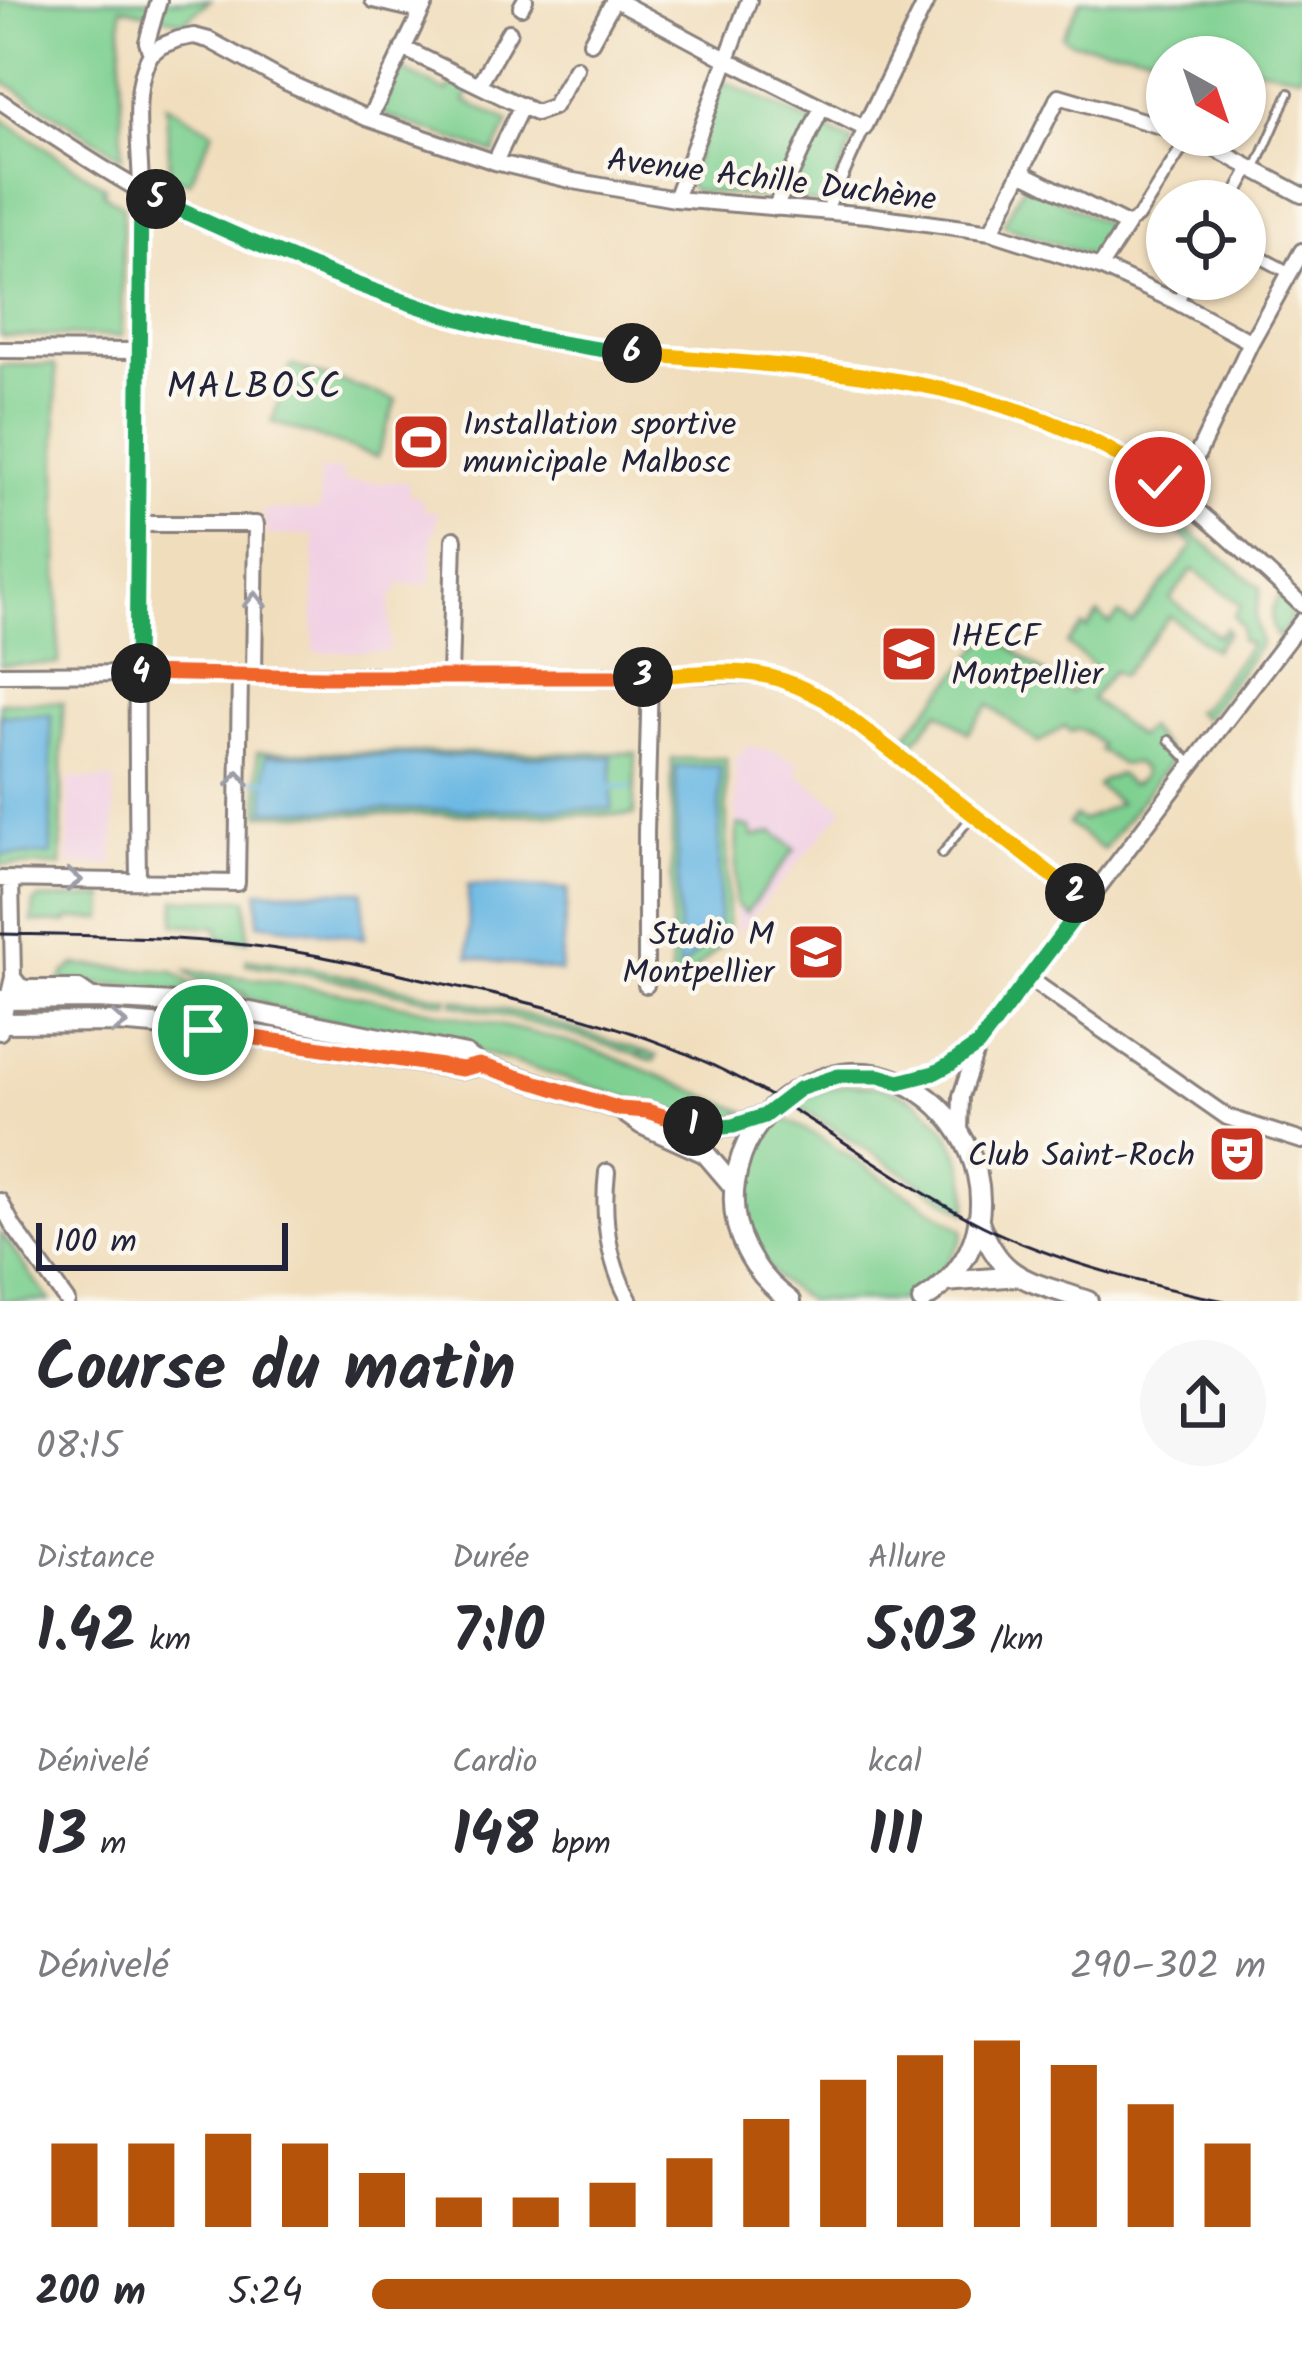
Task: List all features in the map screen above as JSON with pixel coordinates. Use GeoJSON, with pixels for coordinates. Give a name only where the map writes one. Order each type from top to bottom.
{"type":"FeatureCollection","features":[{"type":"Feature","properties":{"kind":"main road"},"geometry":{"type":"LineString","coordinates":[[4,999],[233,1008],[466,1054],[479,1065],[620,1109],[647,1111],[705,1129],[764,1116]]}},
{"type":"Feature","properties":{"kind":"main road"},"geometry":{"type":"LineString","coordinates":[[1,1026],[116,1022],[462,1069],[479,1065]]}},
{"type":"Feature","properties":{"kind":"main road"},"geometry":{"type":"LineString","coordinates":[[791,1301],[771,1286],[746,1250],[734,1209],[734,1187],[749,1138],[764,1116],[799,1089],[838,1076],[879,1076],[933,1101],[960,1130],[975,1161],[978,1218],[968,1250],[946,1282],[922,1301]]}},
{"type":"Feature","properties":{"kind":"main road"},"geometry":{"type":"LineString","coordinates":[[620,1109],[705,1154],[734,1187]]}},
{"type":"Feature","properties":{"kind":"main road"},"geometry":{"type":"LineString","coordinates":[[978,1218],[995,1256],[1018,1276],[1088,1301]]}},
{"type":"Feature","properties":{"kind":"main road"},"geometry":{"type":"LineString","coordinates":[[946,1282],[1018,1276]]}},
{"type":"Feature","properties":{"kind":"street"},"geometry":{"type":"LineString","coordinates":[[138,881],[140,100],[142,73],[151,54],[147,42],[159,0]]}},
{"type":"Feature","properties":{"kind":"street"},"geometry":{"type":"LineString","coordinates":[[369,119],[424,6],[373,0]]}},
{"type":"Feature","properties":{"kind":"street"},"geometry":{"type":"LineString","coordinates":[[591,42],[615,0],[864,128]]}},
{"type":"Feature","properties":{"kind":"street"},"geometry":{"type":"LineString","coordinates":[[675,199],[748,0]]}},
{"type":"Feature","properties":{"kind":"street"},"geometry":{"type":"LineString","coordinates":[[826,212],[927,0]]}},
{"type":"Feature","properties":{"kind":"street"},"geometry":{"type":"LineString","coordinates":[[479,84],[509,32]]}},
{"type":"Feature","properties":{"kind":"street","name":"Avenue Achille Duchène"},"geometry":{"type":"LineString","coordinates":[[151,54],[178,39],[209,40],[369,119],[495,162],[675,199],[991,232],[1100,267],[1252,342]]}},
{"type":"Feature","properties":{"kind":"street"},"geometry":{"type":"LineString","coordinates":[[403,49],[536,112],[554,107],[576,68]]}},
{"type":"Feature","properties":{"kind":"street"},"geometry":{"type":"LineString","coordinates":[[991,232],[1060,96],[1146,122]]}},
{"type":"Feature","properties":{"kind":"street"},"geometry":{"type":"LineString","coordinates":[[0,101],[141,192],[349,283],[513,332],[615,351],[936,386],[1037,416],[1083,435],[1178,495],[1302,604]]}},
{"type":"Feature","properties":{"kind":"street"},"geometry":{"type":"LineString","coordinates":[[495,162],[522,105]]}},
{"type":"Feature","properties":{"kind":"street"},"geometry":{"type":"LineString","coordinates":[[775,208],[822,107]]}},
{"type":"Feature","properties":{"kind":"street"},"geometry":{"type":"LineString","coordinates":[[1231,156],[1302,195]]}},
{"type":"Feature","properties":{"kind":"street"},"geometry":{"type":"LineString","coordinates":[[1245,180],[1253,167]]}},
{"type":"Feature","properties":{"kind":"street"},"geometry":{"type":"LineString","coordinates":[[1022,172],[1127,225]]}},
{"type":"Feature","properties":{"kind":"street"},"geometry":{"type":"LineString","coordinates":[[1100,267],[1146,205]]}},
{"type":"Feature","properties":{"kind":"street"},"geometry":{"type":"LineString","coordinates":[[1178,495],[1302,251]]}},
{"type":"Feature","properties":{"kind":"street"},"geometry":{"type":"LineString","coordinates":[[1266,260],[1290,273]]}},
{"type":"Feature","properties":{"kind":"street"},"geometry":{"type":"LineString","coordinates":[[0,350],[138,351]]}},
{"type":"Feature","properties":{"kind":"street"},"geometry":{"type":"LineString","coordinates":[[1,1026],[13,977],[5,879],[237,883],[256,524],[138,524]]}},
{"type":"Feature","properties":{"kind":"street"},"geometry":{"type":"LineString","coordinates":[[450,676],[454,539]]}},
{"type":"Feature","properties":{"kind":"street"},"geometry":{"type":"LineString","coordinates":[[960,1130],[962,1096],[978,1045],[1302,621]]}},
{"type":"Feature","properties":{"kind":"street"},"geometry":{"type":"LineString","coordinates":[[0,674],[766,676],[826,700],[1086,902]]}},
{"type":"Feature","properties":{"kind":"street"},"geometry":{"type":"LineString","coordinates":[[646,985],[650,676]]}},
{"type":"Feature","properties":{"kind":"street"},"geometry":{"type":"LineString","coordinates":[[13,977],[26,988],[80,988],[94,999]]}},
{"type":"Feature","properties":{"kind":"street"},"geometry":{"type":"LineString","coordinates":[[1028,978],[1227,1117],[1302,1141]]}},
{"type":"Feature","properties":{"kind":"street"},"geometry":{"type":"LineString","coordinates":[[899,1082],[934,1073],[978,1045]]}},
{"type":"Feature","properties":{"kind":"street"},"geometry":{"type":"LineString","coordinates":[[607,1172],[608,1235],[618,1280],[630,1301]]}},
{"type":"Feature","properties":{"kind":"street"},"geometry":{"type":"LineString","coordinates":[[0,1201],[67,1301]]}},
{"type":"Feature","properties":{"kind":"lane"},"geometry":{"type":"LineString","coordinates":[[1253,167],[1288,92]]}},
{"type":"Feature","properties":{"kind":"lane"},"geometry":{"type":"LineString","coordinates":[[1169,740],[1192,764]]}},
{"type":"Feature","properties":{"kind":"lane"},"geometry":{"type":"LineString","coordinates":[[942,854],[974,814]]}},
{"type":"Feature","properties":{"kind":"shaded area"},"geometry":{"type":"Polygon","coordinates":[[[319,470],[342,470],[343,482],[408,482],[409,495],[422,499],[423,511],[438,511],[432,533],[431,584],[398,584],[397,594],[390,595],[390,652],[314,652],[314,535],[268,535],[262,510],[320,510],[319,470]]]}},
{"type":"Feature","properties":{"kind":"shaded area"},"geometry":{"type":"Polygon","coordinates":[[[743,745],[777,752],[800,764],[796,773],[844,809],[736,936],[735,756],[742,755],[743,745]]]}},
{"type":"Feature","properties":{"kind":"shaded area"},"geometry":{"type":"Polygon","coordinates":[[[68,778],[114,780],[114,865],[68,865],[68,778]]]}},
{"type":"Feature","properties":{"kind":"green space"},"geometry":{"type":"Polygon","coordinates":[[[0,0],[210,0],[184,22],[121,7],[122,157],[0,79],[0,0]]]}},
{"type":"Feature","properties":{"kind":"green space"},"geometry":{"type":"Polygon","coordinates":[[[1081,0],[1302,0],[1302,75],[1266,69],[1266,36],[1146,36],[1146,53],[1073,43],[1062,37],[1081,0]]]}},
{"type":"Feature","properties":{"kind":"green space"},"geometry":{"type":"Polygon","coordinates":[[[401,69],[447,92],[454,81],[471,89],[465,101],[509,122],[494,153],[386,116],[381,110],[401,69]]]}},
{"type":"Feature","properties":{"kind":"green space"},"geometry":{"type":"Polygon","coordinates":[[[723,81],[853,142],[825,204],[694,191],[687,183],[723,81]]]}},
{"type":"Feature","properties":{"kind":"green space"},"geometry":{"type":"Polygon","coordinates":[[[166,104],[213,131],[190,182],[170,176],[166,104]]]}},
{"type":"Feature","properties":{"kind":"green space"},"geometry":{"type":"Polygon","coordinates":[[[0,118],[105,187],[103,193],[123,206],[122,336],[0,336],[0,118]]]}},
{"type":"Feature","properties":{"kind":"green space"},"geometry":{"type":"Polygon","coordinates":[[[1025,182],[1113,228],[1096,258],[1003,225],[1025,182]]]}},
{"type":"Feature","properties":{"kind":"green space"},"geometry":{"type":"Polygon","coordinates":[[[0,365],[56,368],[59,664],[0,665],[0,365]]]}},
{"type":"Feature","properties":{"kind":"green space"},"geometry":{"type":"Polygon","coordinates":[[[291,365],[396,400],[377,457],[272,422],[291,365]]]}},
{"type":"Feature","properties":{"kind":"green space"},"geometry":{"type":"Polygon","coordinates":[[[1137,489],[1261,588],[1255,618],[1261,644],[1204,719],[1194,711],[1251,644],[1241,641],[1242,627],[1234,616],[1241,605],[1193,569],[1170,599],[1218,636],[1226,628],[1228,633],[1214,650],[1170,616],[1122,676],[1113,671],[1091,699],[1138,737],[1147,727],[1173,758],[1103,850],[1068,824],[1075,816],[1082,821],[1119,803],[1097,786],[1103,780],[1119,774],[1135,784],[1143,770],[1135,763],[1122,765],[1099,750],[1101,745],[1087,733],[1071,732],[1065,726],[1038,743],[989,705],[968,733],[939,711],[914,742],[906,735],[992,633],[1071,693],[1094,666],[1067,644],[1098,614],[1110,624],[1119,614],[1132,623],[1194,545],[1133,494],[1137,489]]]}},
{"type":"Feature","properties":{"kind":"green space"},"geometry":{"type":"Polygon","coordinates":[[[1282,593],[1290,616],[1278,638],[1271,615],[1282,593]]]}},
{"type":"Feature","properties":{"kind":"green space"},"geometry":{"type":"Polygon","coordinates":[[[0,702],[63,702],[61,866],[0,865],[0,702]]]}},
{"type":"Feature","properties":{"kind":"green space"},"geometry":{"type":"Polygon","coordinates":[[[257,752],[636,753],[634,815],[260,814],[257,752]]]}},
{"type":"Feature","properties":{"kind":"green space"},"geometry":{"type":"Polygon","coordinates":[[[726,758],[728,939],[671,992],[672,759],[726,758]]]}},
{"type":"Feature","properties":{"kind":"green space"},"geometry":{"type":"Polygon","coordinates":[[[737,825],[751,828],[753,837],[773,832],[795,849],[746,913],[735,904],[737,825]]]}},
{"type":"Feature","properties":{"kind":"green space"},"geometry":{"type":"Polygon","coordinates":[[[105,897],[104,919],[32,922],[34,903],[39,899],[105,897]]]}},
{"type":"Feature","properties":{"kind":"green space"},"geometry":{"type":"Polygon","coordinates":[[[176,899],[247,899],[248,941],[218,938],[218,927],[175,924],[176,899]]]}},
{"type":"Feature","properties":{"kind":"green space"},"geometry":{"type":"Polygon","coordinates":[[[247,959],[448,998],[446,1003],[246,964],[247,959]]]}},
{"type":"Feature","properties":{"kind":"green space"},"geometry":{"type":"Polygon","coordinates":[[[75,965],[173,971],[206,997],[175,995],[148,986],[59,983],[75,965]]]}},
{"type":"Feature","properties":{"kind":"green space"},"geometry":{"type":"Polygon","coordinates":[[[186,971],[334,992],[530,1032],[612,1057],[747,1112],[715,1122],[689,1118],[491,1055],[265,1007],[265,1003],[245,999],[245,994],[216,994],[186,971]]]}},
{"type":"Feature","properties":{"kind":"green space"},"geometry":{"type":"Polygon","coordinates":[[[454,999],[523,1014],[657,1056],[654,1061],[453,1004],[454,999]]]}},
{"type":"Feature","properties":{"kind":"green space"},"geometry":{"type":"Polygon","coordinates":[[[847,1084],[905,1095],[937,1119],[959,1153],[968,1193],[967,1213],[794,1103],[847,1084]]]}},
{"type":"Feature","properties":{"kind":"green space"},"geometry":{"type":"Polygon","coordinates":[[[778,1115],[963,1230],[942,1271],[914,1294],[897,1301],[808,1301],[778,1280],[755,1251],[743,1217],[743,1180],[755,1146],[778,1115]]]}},
{"type":"Feature","properties":{"kind":"green space"},"geometry":{"type":"Polygon","coordinates":[[[0,1232],[2,1235],[50,1301],[0,1301],[0,1232]]]}},
{"type":"Feature","properties":{"kind":"water"},"geometry":{"type":"Polygon","coordinates":[[[0,715],[51,715],[51,855],[0,855],[0,715]]]}},
{"type":"Feature","properties":{"kind":"water"},"geometry":{"type":"Polygon","coordinates":[[[266,755],[612,757],[612,809],[265,810],[266,755]]]}},
{"type":"Feature","properties":{"kind":"water"},"geometry":{"type":"Polygon","coordinates":[[[720,766],[719,933],[679,970],[676,767],[720,766]]]}},
{"type":"Feature","properties":{"kind":"water"},"geometry":{"type":"Polygon","coordinates":[[[468,885],[568,889],[560,972],[469,957],[468,885]]]}},
{"type":"Feature","properties":{"kind":"water"},"geometry":{"type":"Polygon","coordinates":[[[258,891],[363,891],[364,938],[258,923],[258,891]]]}},
{"type":"Feature","properties":{"kind":"waterway"},"geometry":{"type":"LineString","coordinates":[[253,780],[271,781]]}},
{"type":"Feature","properties":{"kind":"waterway"},"geometry":{"type":"LineString","coordinates":[[606,787],[630,787]]}},
{"type":"Feature","properties":{"kind":"tram line"},"geometry":{"type":"LineString","coordinates":[[0,934],[154,938],[270,948],[364,965],[586,1018],[680,1051],[745,1082],[914,1187],[1010,1238],[1102,1271],[1225,1301]]}},
{"type":"Feature","properties":{"kind":"place","name":"Installation sportive municipale Malbosc"},"geometry":{"type":"Point","coordinates":[421,442]}},
{"type":"Feature","properties":{"kind":"place","name":"IHECF Montpellier"},"geometry":{"type":"Point","coordinates":[909,654]}},
{"type":"Feature","properties":{"kind":"place","name":"Studio M Montpellier"},"geometry":{"type":"Point","coordinates":[816,952]}},
{"type":"Feature","properties":{"kind":"place","name":"Club Saint-Roch"},"geometry":{"type":"Point","coordinates":[1237,1154]}},
{"type":"Feature","properties":{"kind":"district","name":"MALBOSC"},"geometry":{"type":"Point","coordinates":[255,385]}},
{"type":"Feature","properties":{"kind":"route"},"geometry":{"type":"LineString","coordinates":[[203,1030],[462,1069],[479,1065],[688,1126],[733,1126],[764,1116],[781,1100],[818,1081],[859,1074],[899,1082],[949,1065],[978,1045],[1086,902],[826,700],[766,676],[136,673],[141,192],[349,283],[430,309],[513,332],[615,351],[936,386],[1083,435],[1160,482]]}}]}
